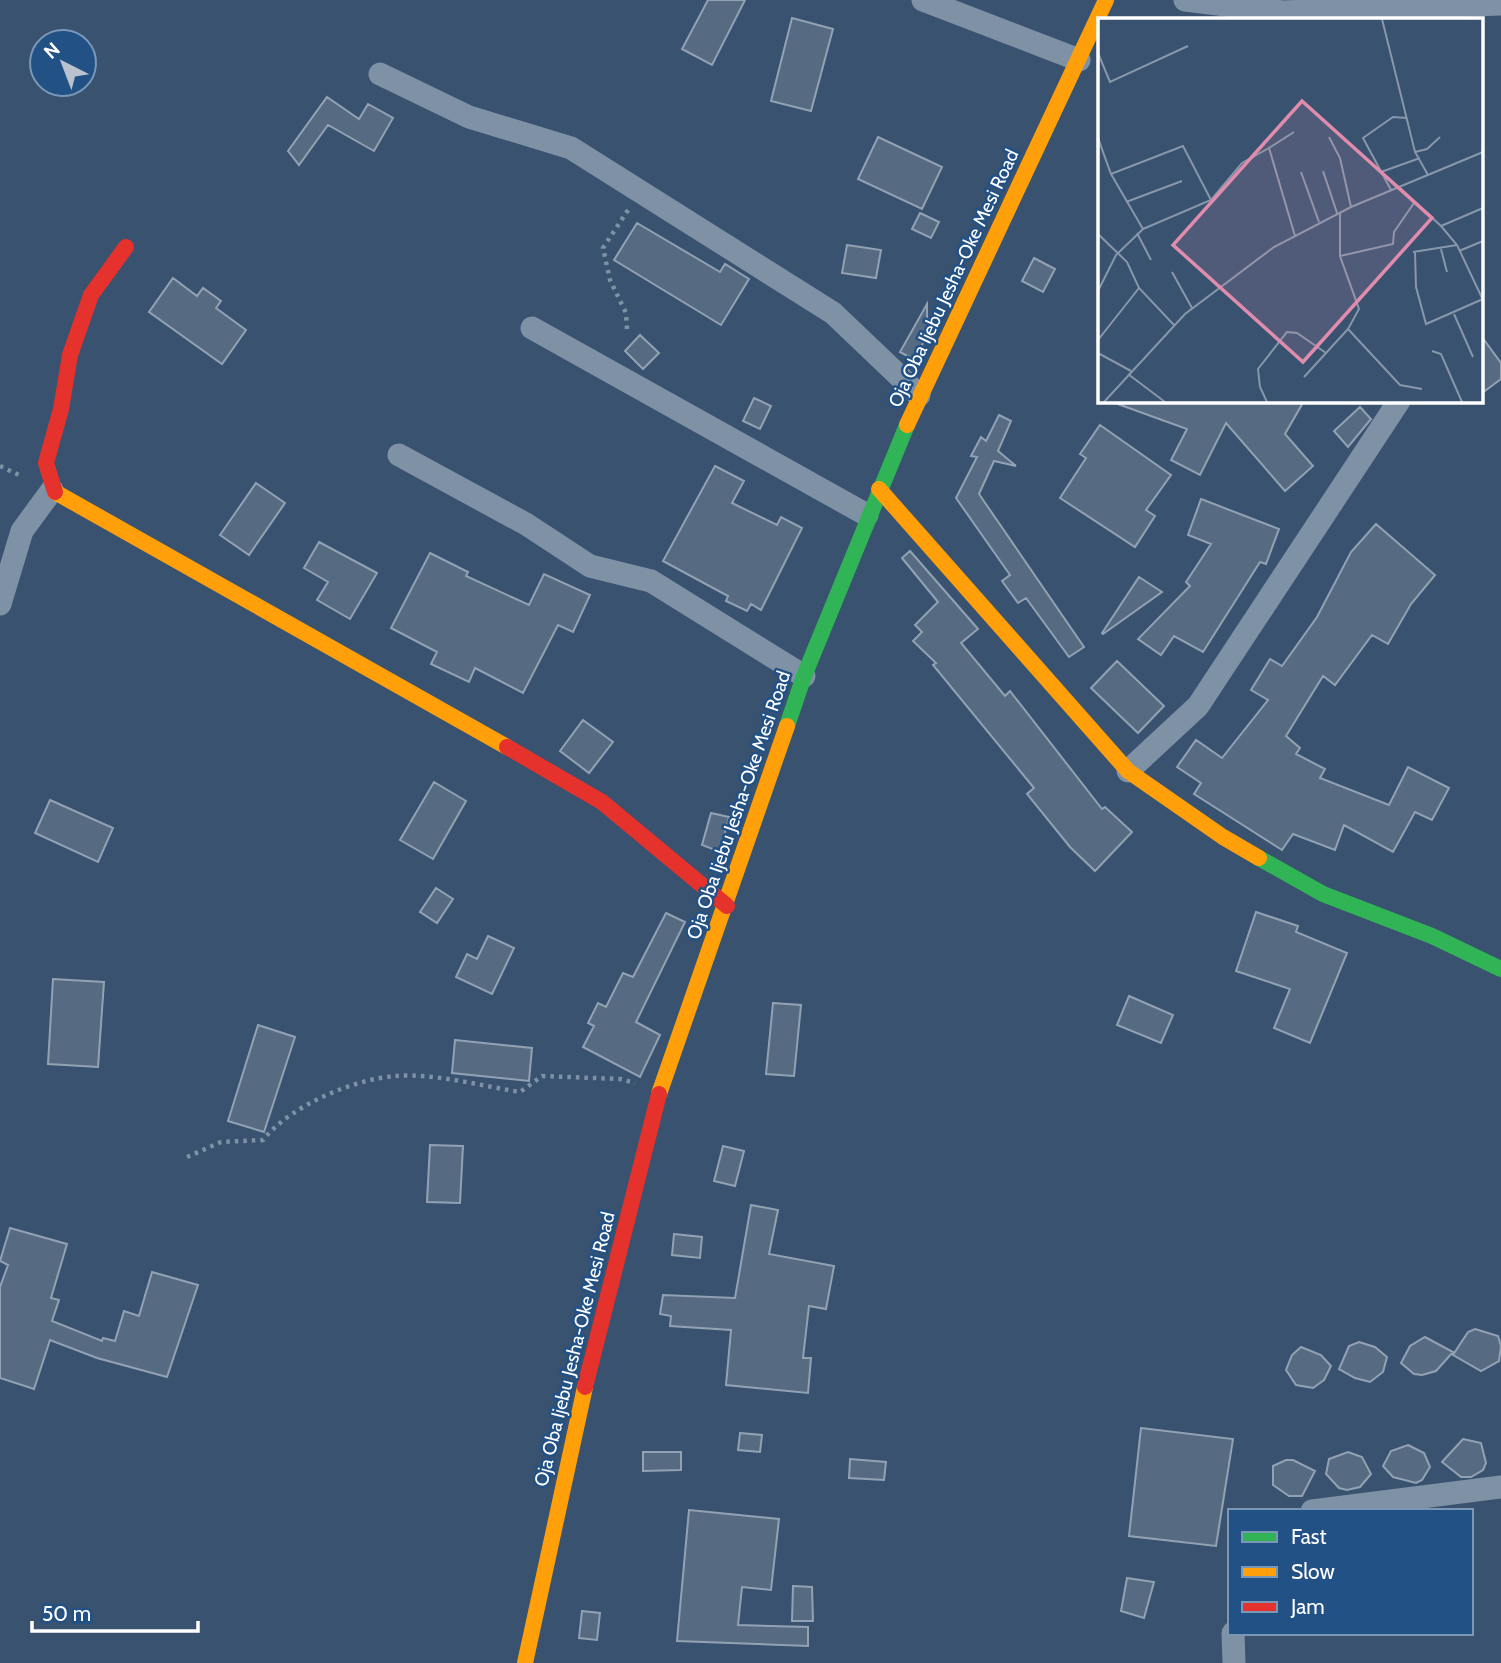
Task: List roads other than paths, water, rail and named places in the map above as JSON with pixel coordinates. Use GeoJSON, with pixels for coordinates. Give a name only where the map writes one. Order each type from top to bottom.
{"type":"FeatureCollection","features":[{"type":"Feature","properties":{"kind":"street"},"geometry":{"type":"LineString","coordinates":[[923,0],[1079,60]]}},
{"type":"Feature","properties":{"kind":"street","name":"Oja Oba Ijebu Jesha-Oke Mesi Road"},"geometry":{"type":"LineString","coordinates":[[524,1663],[575,1425],[660,1090],[727,906],[804,676],[867,515],[919,395],[1106,0]]}},
{"type":"Feature","properties":{"kind":"street"},"geometry":{"type":"LineString","coordinates":[[1185,0],[1301,15],[1501,4]]}},
{"type":"Feature","properties":{"kind":"street"},"geometry":{"type":"LineString","coordinates":[[380,74],[468,117],[570,148],[833,313],[919,395]]}},
{"type":"Feature","properties":{"kind":"street"},"geometry":{"type":"LineString","coordinates":[[126,247],[91,295],[70,355],[61,409],[46,463],[52,490],[370,667],[602,802],[727,906]]}},
{"type":"Feature","properties":{"kind":"street"},"geometry":{"type":"LineString","coordinates":[[532,328],[867,515]]}},
{"type":"Feature","properties":{"kind":"street"},"geometry":{"type":"LineString","coordinates":[[1128,771],[1198,706],[1398,402]]}},
{"type":"Feature","properties":{"kind":"street"},"geometry":{"type":"LineString","coordinates":[[399,456],[526,524],[590,566],[652,581],[804,676]]}},
{"type":"Feature","properties":{"kind":"street"},"geometry":{"type":"LineString","coordinates":[[880,489],[1128,771],[1223,838],[1323,894],[1432,936],[1501,968]]}},
{"type":"Feature","properties":{"kind":"street"},"geometry":{"type":"LineString","coordinates":[[0,604],[22,531],[52,490]]}},
{"type":"Feature","properties":{"kind":"street"},"geometry":{"type":"LineString","coordinates":[[1328,1509],[1501,1487]]}},
{"type":"Feature","properties":{"kind":"street"},"geometry":{"type":"LineString","coordinates":[[1233,1635],[1234,1663]]}}]}
